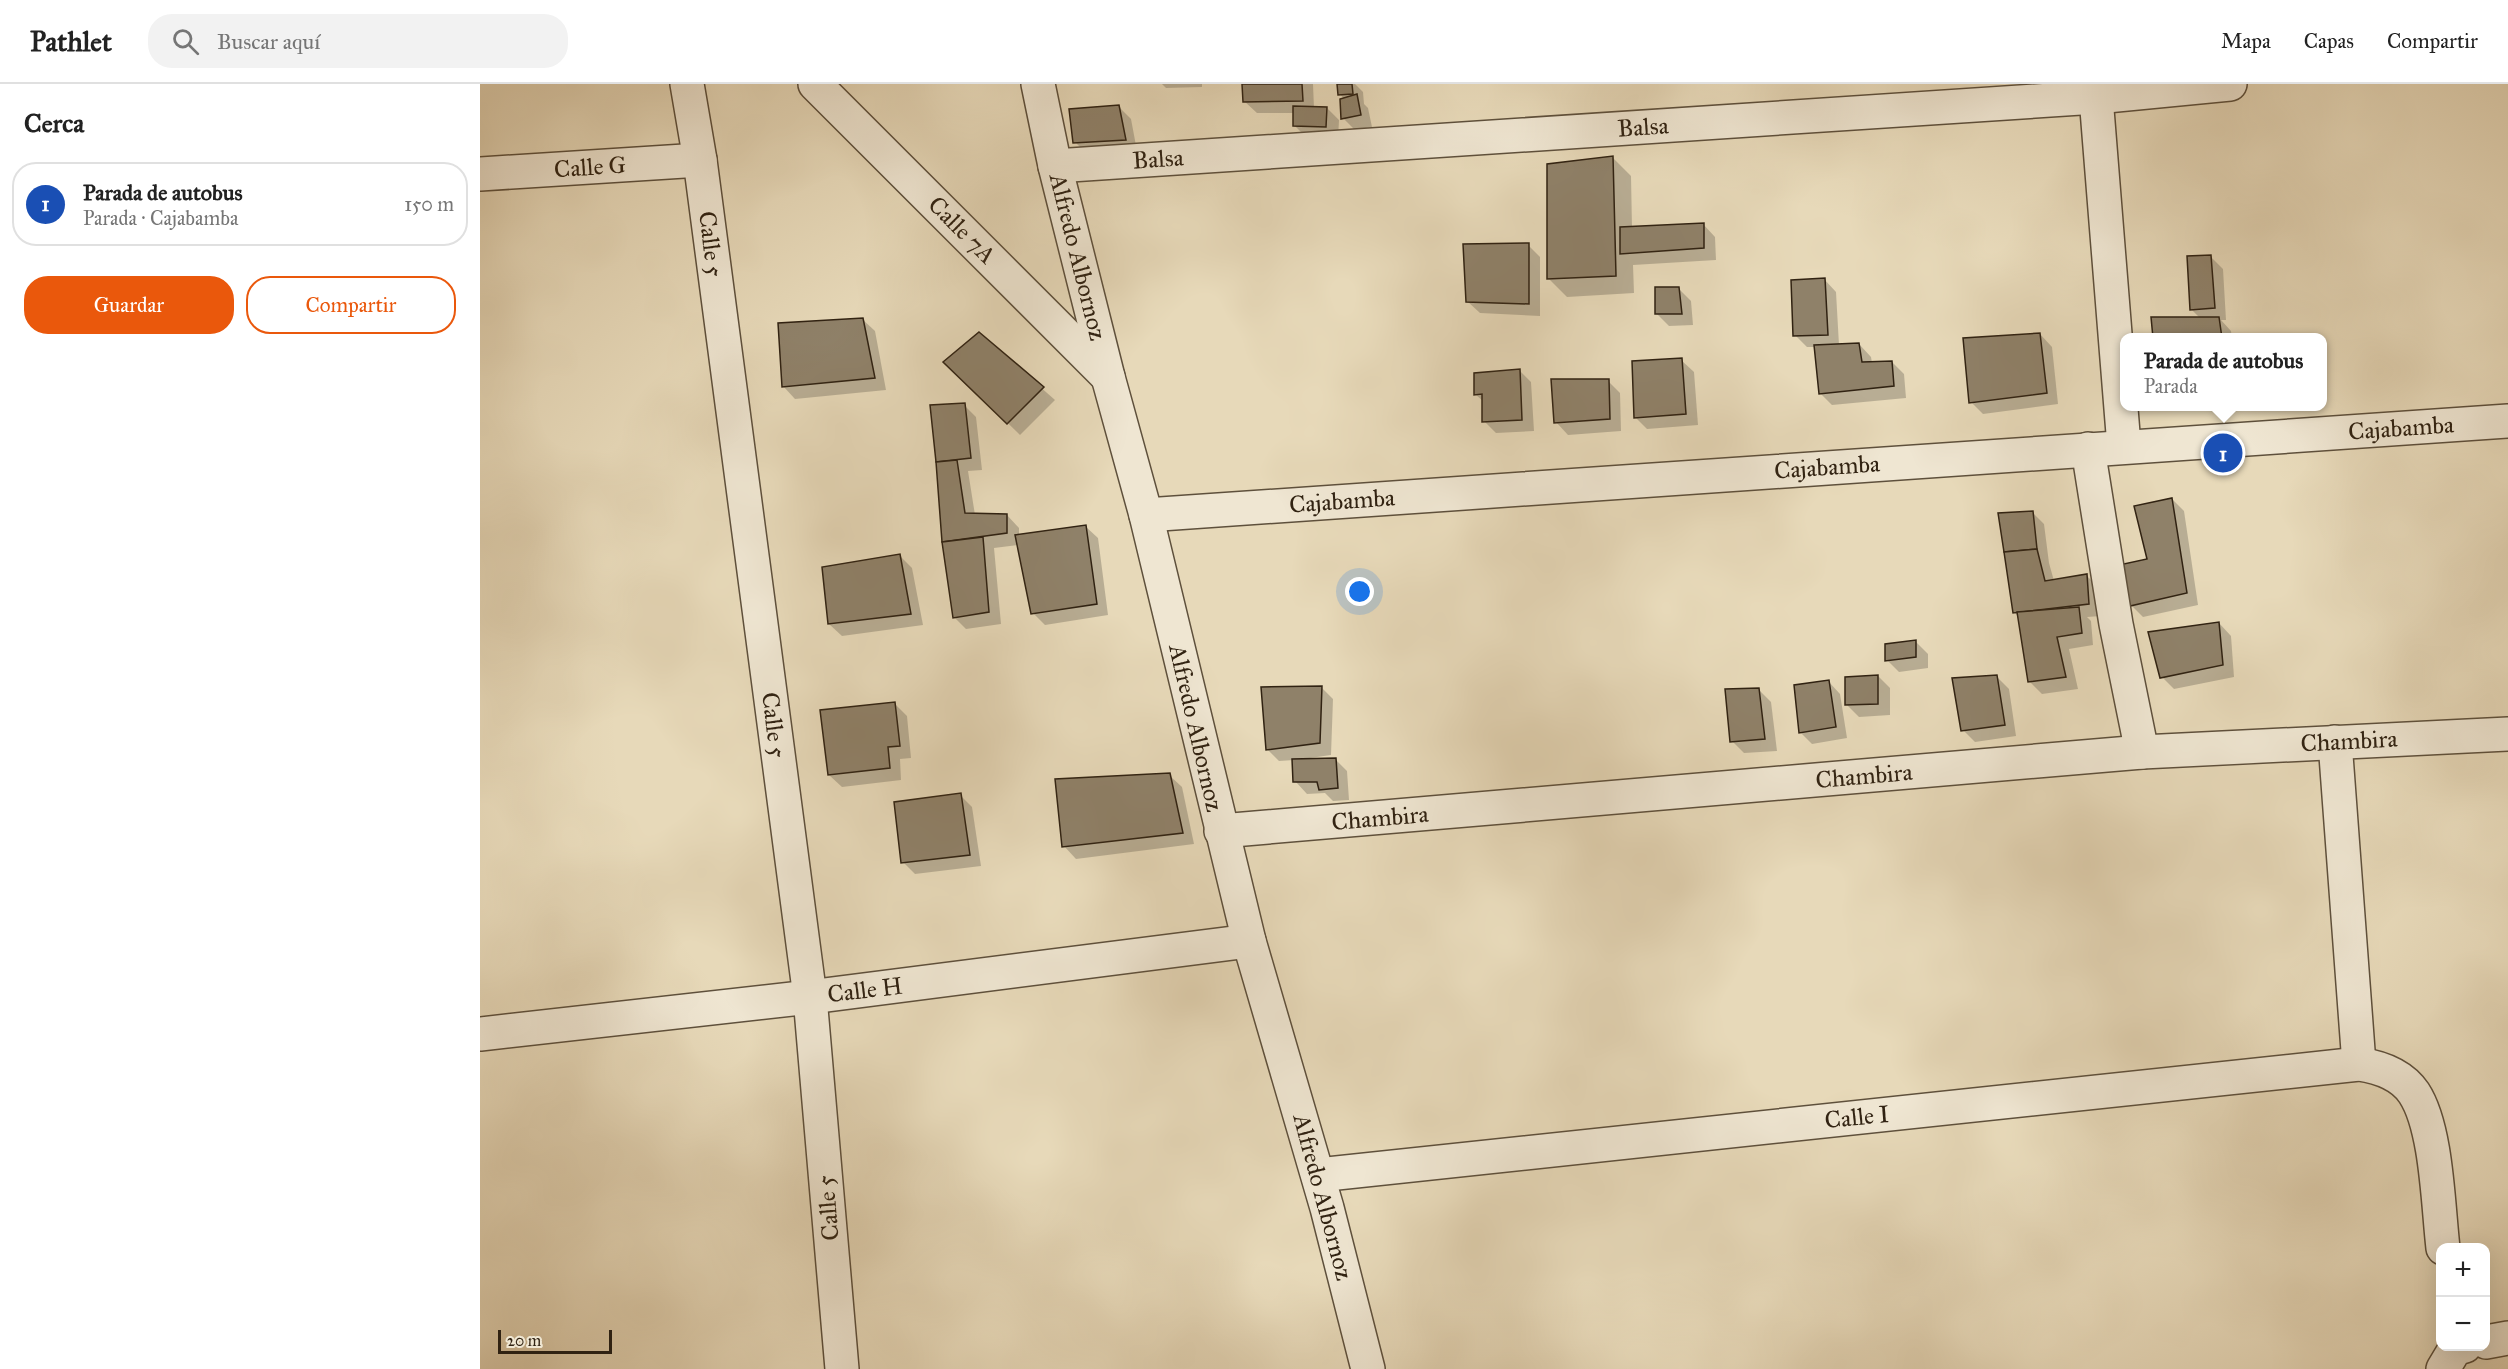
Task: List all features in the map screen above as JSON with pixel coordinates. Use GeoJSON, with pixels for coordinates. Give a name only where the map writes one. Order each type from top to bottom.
{"type":"FeatureCollection","features":[{"type":"Feature","properties":{"kind":"street","name":"Calle 5"},"geometry":{"type":"LineString","coordinates":[[687,84],[700,160],[810,997],[842,1369]]}},
{"type":"Feature","properties":{"kind":"street","name":"Calle 7A"},"geometry":{"type":"LineString","coordinates":[[815,84],[1108,377]]}},
{"type":"Feature","properties":{"kind":"street","name":"Alfredo Albornoz"},"geometry":{"type":"LineString","coordinates":[[1038,84],[1108,377],[1146,515],[1221,831],[1249,940],[1318,1175],[1368,1369]]}},
{"type":"Feature","properties":{"kind":"street","name":"Balsa"},"geometry":{"type":"LineString","coordinates":[[1056,166],[1992,94],[2096,97],[2230,84]]}},
{"type":"Feature","properties":{"kind":"street"},"geometry":{"type":"LineString","coordinates":[[2096,97],[2120,396]]}},
{"type":"Feature","properties":{"kind":"street","name":"Calle G"},"geometry":{"type":"LineString","coordinates":[[480,174],[700,160]]}},
{"type":"Feature","properties":{"kind":"street"},"geometry":{"type":"LineString","coordinates":[[2121,411],[2124,446]]}},
{"type":"Feature","properties":{"kind":"street","name":"Cajabamba"},"geometry":{"type":"LineString","coordinates":[[1146,515],[2508,421]]}},
{"type":"Feature","properties":{"kind":"street"},"geometry":{"type":"LineString","coordinates":[[2088,449],[2116,624],[2142,752]]}},
{"type":"Feature","properties":{"kind":"street","name":"Chambira"},"geometry":{"type":"LineString","coordinates":[[1221,831],[2142,752],[2508,734]]}},
{"type":"Feature","properties":{"kind":"street"},"geometry":{"type":"LineString","coordinates":[[2335,742],[2359,1064]]}},
{"type":"Feature","properties":{"kind":"street","name":"Calle H"},"geometry":{"type":"LineString","coordinates":[[480,1034],[810,997],[1249,940]]}},
{"type":"Feature","properties":{"kind":"street","name":"Calle I"},"geometry":{"type":"LineString","coordinates":[[1318,1175],[2359,1064],[2379,1067],[2395,1076],[2414,1092],[2425,1117],[2430,1143],[2442,1243]]}},
{"type":"Feature","properties":{"kind":"street"},"geometry":{"type":"LineString","coordinates":[[2490,1343],[2508,1338]]}},
{"type":"Feature","properties":{"kind":"building"},"geometry":{"type":"Polygon","coordinates":[[[1242,84],[1302,84],[1303,101],[1243,102],[1242,84]]]}},
{"type":"Feature","properties":{"kind":"building"},"geometry":{"type":"Polygon","coordinates":[[[1337,84],[1352,84],[1353,94],[1338,95],[1337,84]]]}},
{"type":"Feature","properties":{"kind":"building"},"geometry":{"type":"Polygon","coordinates":[[[1357,94],[1361,115],[1341,119],[1340,99],[1357,94]]]}},
{"type":"Feature","properties":{"kind":"building"},"geometry":{"type":"Polygon","coordinates":[[[1119,105],[1126,140],[1073,143],[1069,109],[1119,105]]]}},
{"type":"Feature","properties":{"kind":"building"},"geometry":{"type":"Polygon","coordinates":[[[1293,106],[1327,107],[1326,127],[1293,126],[1293,106]]]}},
{"type":"Feature","properties":{"kind":"building"},"geometry":{"type":"Polygon","coordinates":[[[1613,156],[1616,276],[1547,279],[1547,164],[1613,156]]]}},
{"type":"Feature","properties":{"kind":"building"},"geometry":{"type":"Polygon","coordinates":[[[1704,223],[1704,248],[1620,254],[1620,227],[1704,223]]]}},
{"type":"Feature","properties":{"kind":"building"},"geometry":{"type":"Polygon","coordinates":[[[1529,243],[1529,304],[1466,302],[1463,244],[1529,243]]]}},
{"type":"Feature","properties":{"kind":"building"},"geometry":{"type":"Polygon","coordinates":[[[2211,255],[2215,308],[2190,310],[2187,256],[2211,255]]]}},
{"type":"Feature","properties":{"kind":"building"},"geometry":{"type":"Polygon","coordinates":[[[1825,278],[1828,335],[1793,336],[1791,280],[1825,278]]]}},
{"type":"Feature","properties":{"kind":"building"},"geometry":{"type":"Polygon","coordinates":[[[1655,287],[1679,287],[1682,314],[1655,314],[1655,287]]]}},
{"type":"Feature","properties":{"kind":"building"},"geometry":{"type":"Polygon","coordinates":[[[2151,317],[2219,317],[2221,333],[2153,333],[2151,317]]]}},
{"type":"Feature","properties":{"kind":"building"},"geometry":{"type":"Polygon","coordinates":[[[863,318],[875,378],[782,387],[778,323],[863,318]]]}},
{"type":"Feature","properties":{"kind":"building"},"geometry":{"type":"Polygon","coordinates":[[[979,332],[1044,387],[1007,424],[943,362],[979,332]]]}},
{"type":"Feature","properties":{"kind":"building"},"geometry":{"type":"Polygon","coordinates":[[[2040,333],[2047,393],[1969,403],[1963,338],[2040,333]]]}},
{"type":"Feature","properties":{"kind":"building"},"geometry":{"type":"Polygon","coordinates":[[[1859,343],[1862,362],[1892,361],[1894,386],[1819,394],[1814,345],[1859,343]]]}},
{"type":"Feature","properties":{"kind":"building"},"geometry":{"type":"Polygon","coordinates":[[[1682,358],[1686,414],[1634,418],[1632,361],[1682,358]]]}},
{"type":"Feature","properties":{"kind":"building"},"geometry":{"type":"Polygon","coordinates":[[[1520,369],[1522,420],[1482,422],[1482,394],[1474,395],[1474,373],[1520,369]]]}},
{"type":"Feature","properties":{"kind":"building"},"geometry":{"type":"Polygon","coordinates":[[[1551,379],[1609,379],[1610,419],[1554,423],[1551,379]]]}},
{"type":"Feature","properties":{"kind":"building"},"geometry":{"type":"Polygon","coordinates":[[[965,403],[971,458],[936,462],[930,405],[965,403]]]}},
{"type":"Feature","properties":{"kind":"building"},"geometry":{"type":"Polygon","coordinates":[[[957,460],[965,513],[1007,514],[1007,533],[942,542],[936,462],[957,460]]]}},
{"type":"Feature","properties":{"kind":"building"},"geometry":{"type":"Polygon","coordinates":[[[2172,498],[2187,593],[2130,606],[2119,565],[2147,559],[2134,506],[2172,498]]]}},
{"type":"Feature","properties":{"kind":"building"},"geometry":{"type":"Polygon","coordinates":[[[2033,511],[2037,549],[2004,552],[1998,513],[2033,511]]]}},
{"type":"Feature","properties":{"kind":"building"},"geometry":{"type":"Polygon","coordinates":[[[1086,525],[1097,604],[1031,614],[1015,535],[1086,525]]]}},
{"type":"Feature","properties":{"kind":"building"},"geometry":{"type":"Polygon","coordinates":[[[983,537],[989,612],[953,618],[942,542],[983,537]]]}},
{"type":"Feature","properties":{"kind":"building"},"geometry":{"type":"Polygon","coordinates":[[[2037,549],[2045,581],[2087,574],[2089,604],[2013,613],[2004,552],[2037,549]]]}},
{"type":"Feature","properties":{"kind":"building"},"geometry":{"type":"Polygon","coordinates":[[[900,554],[911,614],[828,624],[822,567],[900,554]]]}},
{"type":"Feature","properties":{"kind":"building"},"geometry":{"type":"Polygon","coordinates":[[[2079,607],[2082,633],[2057,637],[2066,677],[2028,682],[2017,612],[2079,607]]]}},
{"type":"Feature","properties":{"kind":"building"},"geometry":{"type":"Polygon","coordinates":[[[2219,622],[2223,665],[2160,678],[2148,632],[2219,622]]]}},
{"type":"Feature","properties":{"kind":"building"},"geometry":{"type":"Polygon","coordinates":[[[1916,640],[1916,657],[1885,661],[1885,644],[1916,640]]]}},
{"type":"Feature","properties":{"kind":"building"},"geometry":{"type":"Polygon","coordinates":[[[1878,675],[1878,704],[1845,705],[1845,677],[1878,675]]]}},
{"type":"Feature","properties":{"kind":"building"},"geometry":{"type":"Polygon","coordinates":[[[1997,675],[2005,725],[1961,731],[1952,678],[1997,675]]]}},
{"type":"Feature","properties":{"kind":"building"},"geometry":{"type":"Polygon","coordinates":[[[1829,680],[1836,727],[1799,733],[1794,685],[1829,680]]]}},
{"type":"Feature","properties":{"kind":"building"},"geometry":{"type":"Polygon","coordinates":[[[1322,686],[1320,743],[1266,750],[1261,687],[1322,686]]]}},
{"type":"Feature","properties":{"kind":"building"},"geometry":{"type":"Polygon","coordinates":[[[1759,688],[1765,739],[1730,742],[1725,689],[1759,688]]]}},
{"type":"Feature","properties":{"kind":"building"},"geometry":{"type":"Polygon","coordinates":[[[895,702],[900,746],[888,747],[890,768],[828,775],[820,710],[895,702]]]}},
{"type":"Feature","properties":{"kind":"building"},"geometry":{"type":"Polygon","coordinates":[[[1336,758],[1338,788],[1319,790],[1317,782],[1293,782],[1292,759],[1336,758]]]}},
{"type":"Feature","properties":{"kind":"building"},"geometry":{"type":"Polygon","coordinates":[[[1170,773],[1183,833],[1062,847],[1055,779],[1170,773]]]}},
{"type":"Feature","properties":{"kind":"building"},"geometry":{"type":"Polygon","coordinates":[[[961,793],[970,855],[901,863],[894,802],[961,793]]]}},
{"type":"Feature","properties":{"kind":"place","name":"Parada de autobus"},"geometry":{"type":"Point","coordinates":[2223,453]}}]}
